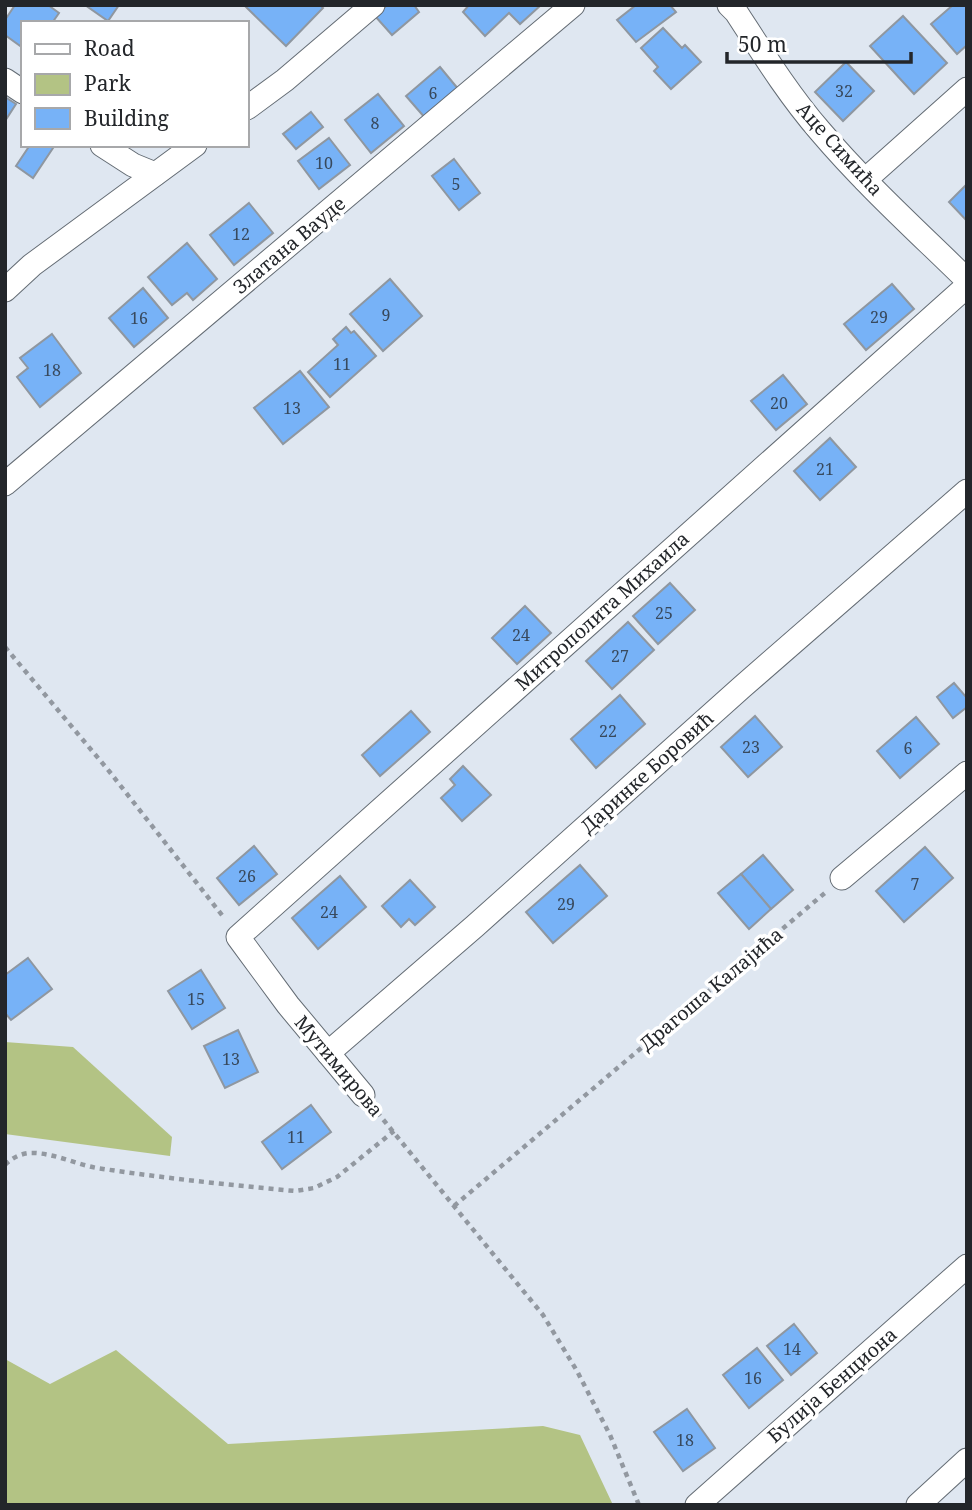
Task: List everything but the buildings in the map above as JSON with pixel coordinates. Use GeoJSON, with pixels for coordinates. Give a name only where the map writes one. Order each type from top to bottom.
{"type":"FeatureCollection","features":[{"type":"Feature","properties":{"kind":"street"},"geometry":{"type":"LineString","coordinates":[[248,107],[285,80],[373,5]]}},
{"type":"Feature","properties":{"kind":"street","name":"Златана Вауде"},"geometry":{"type":"LineString","coordinates":[[5,484],[573,5]]}},
{"type":"Feature","properties":{"kind":"street","name":"Аце Симића"},"geometry":{"type":"LineString","coordinates":[[729,5],[819,130],[865,180],[967,279]]}},
{"type":"Feature","properties":{"kind":"street"},"geometry":{"type":"LineString","coordinates":[[5,80],[21,91]]}},
{"type":"Feature","properties":{"kind":"street"},"geometry":{"type":"LineString","coordinates":[[865,180],[967,89]]}},
{"type":"Feature","properties":{"kind":"street"},"geometry":{"type":"LineString","coordinates":[[105,147],[155,174]]}},
{"type":"Feature","properties":{"kind":"street"},"geometry":{"type":"LineString","coordinates":[[5,290],[32,265],[192,147]]}},
{"type":"Feature","properties":{"kind":"street","name":"Митрополита Михаила"},"geometry":{"type":"LineString","coordinates":[[238,937],[967,286]]}},
{"type":"Feature","properties":{"kind":"street","name":"Даринке Боровић"},"geometry":{"type":"LineString","coordinates":[[328,1053],[967,491]]}},
{"type":"Feature","properties":{"kind":"street"},"geometry":{"type":"LineString","coordinates":[[842,878],[967,773]]}},
{"type":"Feature","properties":{"kind":"street","name":"Мутимирова"},"geometry":{"type":"LineString","coordinates":[[238,937],[288,1006],[363,1095]]}},
{"type":"Feature","properties":{"kind":"street","name":"Булија Бенциона"},"geometry":{"type":"LineString","coordinates":[[697,1505],[967,1266]]}},
{"type":"Feature","properties":{"kind":"street"},"geometry":{"type":"LineString","coordinates":[[918,1505],[967,1460]]}},
{"type":"Feature","properties":{"kind":"path"},"geometry":{"type":"LineString","coordinates":[[5,647],[109,771],[238,937]]}},
{"type":"Feature","properties":{"kind":"path","name":"Драгоша Калајића"},"geometry":{"type":"LineString","coordinates":[[454,1206],[842,878]]}},
{"type":"Feature","properties":{"kind":"path","name":"Мутимирова"},"geometry":{"type":"LineString","coordinates":[[363,1095],[543,1315],[577,1371],[610,1435],[639,1505]]}},
{"type":"Feature","properties":{"kind":"path"},"geometry":{"type":"LineString","coordinates":[[5,1164],[28,1153],[43,1154],[90,1167],[149,1176],[295,1191],[314,1188],[337,1177],[394,1131]]}},
{"type":"Feature","properties":{"kind":"green space"},"geometry":{"type":"Polygon","coordinates":[[[5,1042],[73,1047],[172,1137],[170,1156],[5,1134],[5,1042]]]}},
{"type":"Feature","properties":{"kind":"green space"},"geometry":{"type":"Polygon","coordinates":[[[116,1350],[228,1444],[543,1426],[580,1435],[613,1505],[5,1505],[5,1359],[50,1384],[116,1350]]]}}]}
